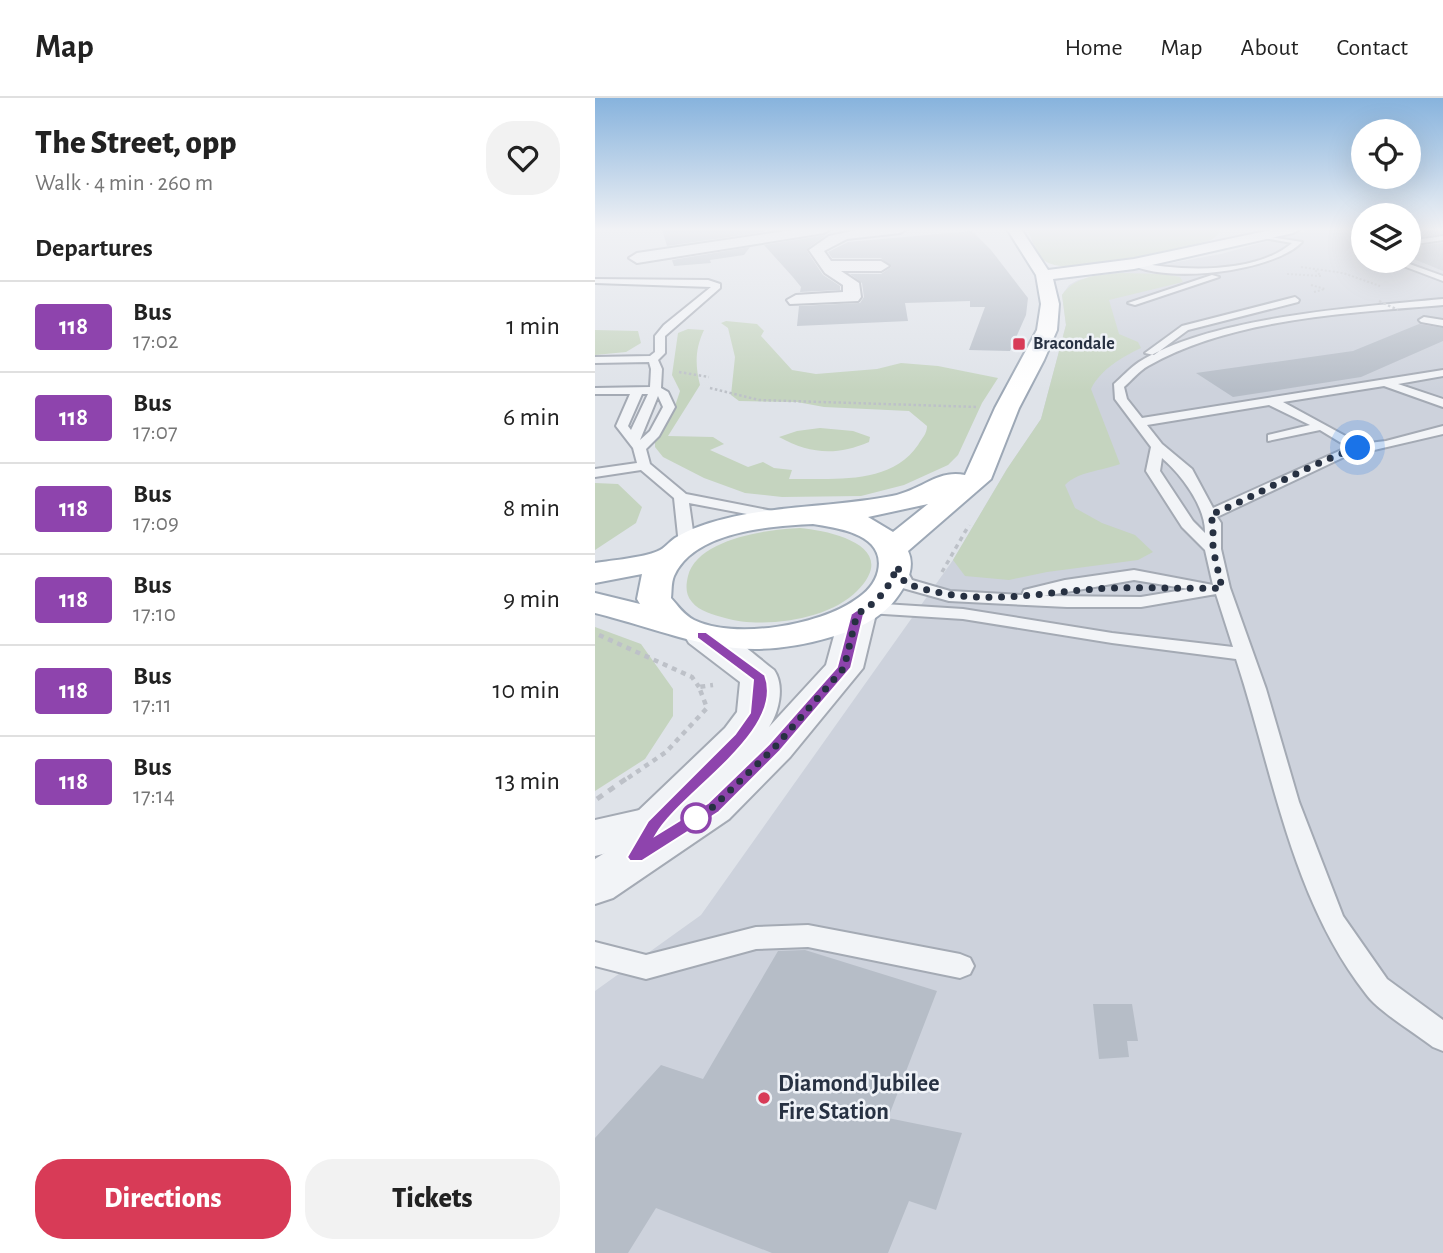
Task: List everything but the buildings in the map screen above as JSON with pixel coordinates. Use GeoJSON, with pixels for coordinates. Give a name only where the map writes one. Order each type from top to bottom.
{"type":"FeatureCollection","features":[{"type":"Feature","properties":{"kind":"main road"},"geometry":{"type":"LineString","coordinates":[[595,603],[747,641],[787,638],[824,629],[863,611],[891,584],[895,557],[977,479],[1002,420],[1047,330],[1050,304],[1046,283]]}},
{"type":"Feature","properties":{"kind":"main road"},"geometry":{"type":"LineString","coordinates":[[595,573],[678,552],[732,525],[778,516],[813,515],[891,505],[929,493],[967,469],[1002,420]]}},
{"type":"Feature","properties":{"kind":"main road"},"geometry":{"type":"LineString","coordinates":[[813,515],[844,520],[879,534],[895,557]]}},
{"type":"Feature","properties":{"kind":"main road"},"geometry":{"type":"LineString","coordinates":[[678,552],[655,579],[654,599],[687,628]]}},
{"type":"Feature","properties":{"kind":"street"},"geometry":{"type":"LineString","coordinates":[[796,300],[852,297],[851,283]]}},
{"type":"Feature","properties":{"kind":"street"},"geometry":{"type":"LineString","coordinates":[[628,840],[713,807],[775,747],[844,668],[863,611]]}},
{"type":"Feature","properties":{"kind":"street"},"geometry":{"type":"LineString","coordinates":[[595,884],[628,840],[740,738],[757,714],[760,678],[687,628]]}},
{"type":"Feature","properties":{"kind":"lane"},"geometry":{"type":"LineString","coordinates":[[595,360],[653,359],[660,353],[660,336],[667,327],[715,289],[717,284],[672,283]]}},
{"type":"Feature","properties":{"kind":"lane"},"geometry":{"type":"LineString","coordinates":[[1132,303],[1196,283]]}},
{"type":"Feature","properties":{"kind":"lane"},"geometry":{"type":"LineString","coordinates":[[1295,300],[1176,332],[1128,372],[1118,386],[1121,399],[1157,447],[1187,472],[1210,515],[1213,523],[1213,549],[1222,588],[1256,689],[1287,802],[1332,921],[1377,988],[1443,1037]]}},
{"type":"Feature","properties":{"kind":"lane"},"geometry":{"type":"LineString","coordinates":[[1128,372],[1186,346],[1276,321],[1343,311],[1443,302]]}},
{"type":"Feature","properties":{"kind":"lane"},"geometry":{"type":"LineString","coordinates":[[1424,320],[1443,323]]}},
{"type":"Feature","properties":{"kind":"lane"},"geometry":{"type":"LineString","coordinates":[[636,445],[636,429],[655,390],[658,371],[653,359]]}},
{"type":"Feature","properties":{"kind":"lane"},"geometry":{"type":"LineString","coordinates":[[1140,422],[1443,373]]}},
{"type":"Feature","properties":{"kind":"lane"},"geometry":{"type":"LineString","coordinates":[[1385,383],[1421,398],[1443,403]]}},
{"type":"Feature","properties":{"kind":"lane"},"geometry":{"type":"LineString","coordinates":[[595,391],[655,390],[664,394],[669,407],[655,433],[636,445]]}},
{"type":"Feature","properties":{"kind":"lane"},"geometry":{"type":"LineString","coordinates":[[637,391],[622,426],[636,445],[644,466],[681,497],[778,516]]}},
{"type":"Feature","properties":{"kind":"lane"},"geometry":{"type":"LineString","coordinates":[[1273,401],[1358,448]]}},
{"type":"Feature","properties":{"kind":"lane"},"geometry":{"type":"LineString","coordinates":[[1272,438],[1322,426]]}},
{"type":"Feature","properties":{"kind":"lane"},"geometry":{"type":"LineString","coordinates":[[1210,515],[1254,497],[1335,455],[1443,430]]}},
{"type":"Feature","properties":{"kind":"lane"},"geometry":{"type":"LineString","coordinates":[[1157,447],[1153,471],[1187,524],[1213,549]]}},
{"type":"Feature","properties":{"kind":"lane"},"geometry":{"type":"LineString","coordinates":[[595,472],[644,466]]}},
{"type":"Feature","properties":{"kind":"lane"},"geometry":{"type":"LineString","coordinates":[[678,552],[681,497]]}},
{"type":"Feature","properties":{"kind":"lane"},"geometry":{"type":"LineString","coordinates":[[895,557],[905,583],[949,596],[1141,602],[1222,588]]}},
{"type":"Feature","properties":{"kind":"lane"},"geometry":{"type":"LineString","coordinates":[[1009,599],[1065,585],[1123,576],[1222,588]]}},
{"type":"Feature","properties":{"kind":"lane"},"geometry":{"type":"LineString","coordinates":[[863,611],[963,614],[1086,634],[1243,654]]}},
{"type":"Feature","properties":{"kind":"lane"},"geometry":{"type":"LineString","coordinates":[[595,954],[646,967],[756,938],[808,936],[960,966]]}},
{"type":"Feature","properties":{"kind":"path"},"geometry":{"type":"LineString","coordinates":[[1371,283],[1386,288]]}},
{"type":"Feature","properties":{"kind":"path"},"geometry":{"type":"LineString","coordinates":[[1379,301],[1398,310]]}},
{"type":"Feature","properties":{"kind":"path"},"geometry":{"type":"LineString","coordinates":[[658,371],[709,377]]}},
{"type":"Feature","properties":{"kind":"path"},"geometry":{"type":"LineString","coordinates":[[710,388],[759,400],[1002,420]]}},
{"type":"Feature","properties":{"kind":"path"},"geometry":{"type":"LineString","coordinates":[[595,634],[692,677],[699,687]]}},
{"type":"Feature","properties":{"kind":"shaded area"},"geometry":{"type":"Polygon","coordinates":[[[1073,283],[1443,283],[1443,1253],[595,1253],[595,991],[701,915],[953,560],[1007,469],[1041,419],[1066,325],[1062,295],[1073,283]]]}},
{"type":"Feature","properties":{"kind":"green space"},"geometry":{"type":"Polygon","coordinates":[[[1074,283],[1179,283],[1109,300],[1119,334],[1138,342],[1141,348],[1106,370],[1091,389],[1120,464],[1084,474],[1065,485],[1075,508],[1102,523],[1135,535],[1153,552],[1138,560],[1009,580],[965,576],[953,560],[1007,469],[1041,419],[1066,325],[1062,295],[1074,283]]]}},
{"type":"Feature","properties":{"kind":"green space"},"geometry":{"type":"Polygon","coordinates":[[[726,321],[757,324],[764,331],[761,336],[792,370],[816,374],[877,369],[901,363],[938,366],[998,378],[982,403],[958,455],[948,465],[904,485],[861,496],[782,497],[745,493],[704,478],[663,457],[655,447],[655,439],[675,406],[680,391],[672,375],[678,333],[688,329],[704,330],[697,357],[700,385],[668,436],[713,437],[724,444],[710,450],[748,467],[763,462],[774,468],[792,470],[789,479],[841,479],[876,474],[892,467],[906,458],[918,445],[927,426],[909,411],[824,407],[797,402],[739,401],[731,395],[735,357],[728,328],[721,323],[726,321]]]}},
{"type":"Feature","properties":{"kind":"green space"},"geometry":{"type":"Polygon","coordinates":[[[595,330],[638,331],[641,343],[626,352],[595,355],[595,330]]]}},
{"type":"Feature","properties":{"kind":"green space"},"geometry":{"type":"Polygon","coordinates":[[[820,428],[853,431],[870,437],[869,442],[845,450],[823,451],[801,447],[779,437],[820,428]]]}},
{"type":"Feature","properties":{"kind":"green space"},"geometry":{"type":"Polygon","coordinates":[[[595,483],[618,484],[642,507],[636,523],[595,550],[595,483]]]}},
{"type":"Feature","properties":{"kind":"green space"},"geometry":{"type":"Polygon","coordinates":[[[800,528],[844,538],[867,553],[871,563],[869,576],[845,601],[830,609],[794,620],[757,622],[712,614],[695,605],[688,596],[688,576],[694,563],[705,553],[735,538],[800,528]]]}},
{"type":"Feature","properties":{"kind":"green space"},"geometry":{"type":"Polygon","coordinates":[[[595,627],[641,644],[673,689],[673,716],[645,759],[595,791],[595,627]]]}},
{"type":"Feature","properties":{"kind":"bus line","name":"118"},"geometry":{"type":"LineString","coordinates":[[702,635],[760,678],[757,714],[740,738],[713,762],[653,825],[636,857],[713,807],[775,747],[844,668],[857,614]]}},
{"type":"Feature","properties":{"kind":"place","name":"Bracondale"},"geometry":{"type":"Point","coordinates":[1019,344]}},
{"type":"Feature","properties":{"kind":"place","name":"Diamond Jubilee Fire Station"},"geometry":{"type":"Point","coordinates":[764,1098]}},
{"type":"Feature","properties":{"kind":"route"},"geometry":{"type":"LineString","coordinates":[[696,818],[694,820],[713,807],[775,747],[844,668],[857,614],[876,601],[891,584],[897,566],[905,583],[949,596],[1009,599],[1114,588],[1222,588],[1213,549],[1213,523],[1210,515],[1254,497],[1335,455],[1358,448]]}}]}
